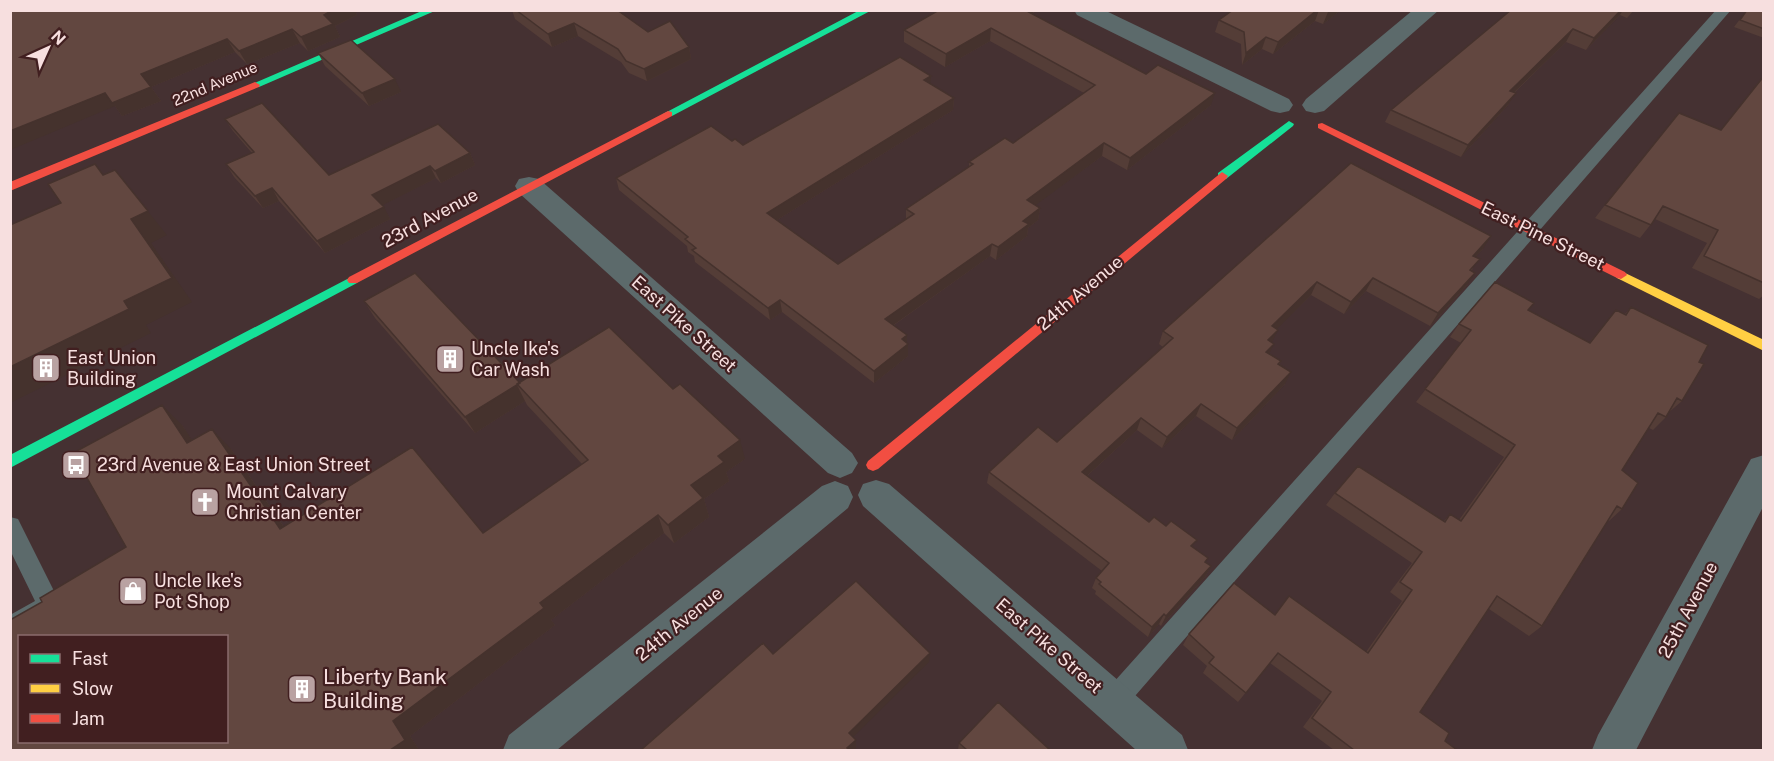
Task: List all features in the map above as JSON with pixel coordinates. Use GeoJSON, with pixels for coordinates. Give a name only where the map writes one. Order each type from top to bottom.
{"type":"FeatureCollection","features":[{"type":"Feature","properties":{"kind":"street","name":"22nd Avenue"},"geometry":{"type":"LineString","coordinates":[[10,187],[433,10]]}},
{"type":"Feature","properties":{"kind":"street","name":"23rd Avenue"},"geometry":{"type":"LineString","coordinates":[[10,462],[529,186],[868,10]]}},
{"type":"Feature","properties":{"kind":"street"},"geometry":{"type":"LineString","coordinates":[[1085,10],[1308,129],[1319,115],[1428,10]]}},
{"type":"Feature","properties":{"kind":"street","name":"24th Avenue"},"geometry":{"type":"LineString","coordinates":[[524,750],[856,480],[1278,130],[1285,115]]}},
{"type":"Feature","properties":{"kind":"street","name":"East Pine Street"},"geometry":{"type":"LineString","coordinates":[[1319,115],[1529,229],[1764,346]]}},
{"type":"Feature","properties":{"kind":"street","name":"East Pike Street"},"geometry":{"type":"LineString","coordinates":[[529,186],[856,480],[1167,750]]}},
{"type":"Feature","properties":{"kind":"street","name":"25th Avenue"},"geometry":{"type":"LineString","coordinates":[[1613,750],[1764,470]]}},
{"type":"Feature","properties":{"kind":"lane"},"geometry":{"type":"LineString","coordinates":[[1113,702],[1724,10]]}},
{"type":"Feature","properties":{"kind":"lane"},"geometry":{"type":"LineString","coordinates":[[10,526],[49,605],[10,628]]}},
{"type":"Feature","properties":{"kind":"building"},"geometry":{"type":"Polygon","coordinates":[[[10,10],[333,10],[324,15],[333,24],[301,37],[292,29],[239,51],[227,39],[141,74],[151,87],[112,103],[105,93],[10,131],[10,10]]]}},
{"type":"Feature","properties":{"kind":"building"},"geometry":{"type":"Polygon","coordinates":[[[516,10],[617,10],[648,32],[670,21],[689,47],[644,69],[626,61],[618,49],[574,23],[548,34],[516,10]]]}},
{"type":"Feature","properties":{"kind":"building"},"geometry":{"type":"Polygon","coordinates":[[[939,10],[1025,10],[1146,74],[1158,65],[1215,93],[1130,158],[1104,143],[1027,200],[1040,208],[1023,221],[1029,224],[998,247],[992,244],[885,319],[907,335],[902,339],[908,344],[874,371],[780,300],[768,308],[692,250],[696,248],[685,239],[688,237],[616,178],[711,126],[732,141],[735,139],[743,145],[900,57],[931,76],[924,80],[954,98],[767,213],[838,264],[914,214],[906,209],[973,164],[969,162],[1005,138],[1013,143],[1095,85],[991,28],[946,54],[904,30],[939,10]]]}},
{"type":"Feature","properties":{"kind":"building"},"geometry":{"type":"Polygon","coordinates":[[[1233,10],[1317,10],[1278,42],[1266,37],[1246,53],[1244,32],[1219,20],[1233,10]]]}},
{"type":"Feature","properties":{"kind":"building"},"geometry":{"type":"Polygon","coordinates":[[[1511,10],[1621,10],[1594,38],[1573,29],[1510,91],[1516,93],[1468,145],[1391,110],[1511,10]]]}},
{"type":"Feature","properties":{"kind":"building"},"geometry":{"type":"Polygon","coordinates":[[[1747,10],[1764,10],[1764,29],[1740,20],[1747,10]]]}},
{"type":"Feature","properties":{"kind":"building"},"geometry":{"type":"Polygon","coordinates":[[[351,40],[395,79],[362,93],[318,53],[351,40]]]}},
{"type":"Feature","properties":{"kind":"building"},"geometry":{"type":"Polygon","coordinates":[[[1764,76],[1764,283],[1704,256],[1718,230],[1663,206],[1651,225],[1605,205],[1679,113],[1721,130],[1764,76]]]}},
{"type":"Feature","properties":{"kind":"building"},"geometry":{"type":"Polygon","coordinates":[[[262,103],[329,175],[438,124],[470,153],[435,171],[430,166],[372,195],[384,207],[317,241],[272,188],[255,196],[226,164],[254,152],[225,119],[262,103]]]}},
{"type":"Feature","properties":{"kind":"building"},"geometry":{"type":"Polygon","coordinates":[[[1351,163],[1491,236],[1473,256],[1480,259],[1470,270],[1475,273],[1438,313],[1373,278],[1351,302],[1317,282],[1272,326],[1278,330],[1268,340],[1274,344],[1266,352],[1281,361],[1278,364],[1291,372],[1237,428],[1201,404],[1167,437],[1141,418],[1082,472],[1149,522],[1154,517],[1166,526],[1171,521],[1197,540],[1191,546],[1208,558],[1205,562],[1211,566],[1166,616],[1164,614],[1152,627],[1099,584],[1101,582],[1096,578],[1109,563],[989,472],[1038,427],[1057,442],[1173,338],[1163,331],[1351,163]]]}},
{"type":"Feature","properties":{"kind":"building"},"geometry":{"type":"Polygon","coordinates":[[[95,164],[103,175],[115,170],[148,211],[131,219],[172,278],[124,301],[129,309],[10,367],[10,225],[61,203],[48,184],[95,164]]]}},
{"type":"Feature","properties":{"kind":"building","name":"Uncle Ike's Car Wash"},"geometry":{"type":"Polygon","coordinates":[[[415,273],[520,383],[465,417],[364,301],[415,273]]]}},
{"type":"Feature","properties":{"kind":"building"},"geometry":{"type":"Polygon","coordinates":[[[1495,282],[1534,303],[1528,310],[1590,343],[1616,310],[1626,315],[1631,307],[1708,345],[1699,362],[1704,364],[1682,401],[1677,398],[1666,417],[1658,413],[1622,470],[1638,483],[1622,509],[1617,506],[1542,626],[1497,596],[1420,712],[1449,733],[1445,741],[1457,750],[1354,750],[1312,718],[1331,692],[1278,653],[1246,693],[1209,663],[1214,657],[1189,634],[1234,583],[1275,615],[1289,596],[1368,653],[1412,590],[1400,582],[1422,552],[1335,493],[1358,466],[1445,522],[1450,514],[1461,521],[1515,445],[1425,389],[1471,330],[1459,324],[1495,282]]]}},
{"type":"Feature","properties":{"kind":"building"},"geometry":{"type":"Polygon","coordinates":[[[609,327],[673,389],[680,384],[740,440],[718,456],[724,462],[691,485],[703,498],[668,525],[658,515],[540,603],[544,608],[393,721],[405,740],[390,750],[10,750],[10,620],[42,602],[40,598],[126,547],[73,453],[162,405],[187,443],[212,429],[280,529],[412,447],[483,533],[588,460],[517,384],[609,327]]]}},
{"type":"Feature","properties":{"kind":"building"},"geometry":{"type":"Polygon","coordinates":[[[856,581],[930,653],[849,733],[856,740],[847,748],[850,750],[641,750],[763,643],[773,654],[856,581]]]}},
{"type":"Feature","properties":{"kind":"building"},"geometry":{"type":"Polygon","coordinates":[[[998,702],[1050,750],[967,750],[959,743],[998,702]]]}},
{"type":"Feature","properties":{"kind":"traffic: fast"},"geometry":{"type":"LineString","coordinates":[[255,85],[433,10]]}},
{"type":"Feature","properties":{"kind":"traffic: fast"},"geometry":{"type":"LineString","coordinates":[[668,114],[868,10]]}},
{"type":"Feature","properties":{"kind":"traffic: fast"},"geometry":{"type":"LineString","coordinates":[[1222,176],[1289,124]]}},
{"type":"Feature","properties":{"kind":"traffic: fast"},"geometry":{"type":"LineString","coordinates":[[10,462],[353,280]]}},
{"type":"Feature","properties":{"kind":"traffic: slow"},"geometry":{"type":"LineString","coordinates":[[1621,275],[1764,346]]}},
{"type":"Feature","properties":{"kind":"traffic: jam"},"geometry":{"type":"LineString","coordinates":[[10,187],[255,85]]}},
{"type":"Feature","properties":{"kind":"traffic: jam"},"geometry":{"type":"LineString","coordinates":[[353,280],[668,114]]}},
{"type":"Feature","properties":{"kind":"traffic: jam"},"geometry":{"type":"LineString","coordinates":[[1322,126],[1621,275]]}},
{"type":"Feature","properties":{"kind":"traffic: jam"},"geometry":{"type":"LineString","coordinates":[[873,465],[1222,176]]}},
{"type":"Feature","properties":{"kind":"place","name":"Uncle Ike's Car Wash"},"geometry":{"type":"Point","coordinates":[450,359]}},
{"type":"Feature","properties":{"kind":"place","name":"East Union Building"},"geometry":{"type":"Point","coordinates":[46,368]}},
{"type":"Feature","properties":{"kind":"place","name":"23rd Avenue & East Union Street"},"geometry":{"type":"Point","coordinates":[76,465]}},
{"type":"Feature","properties":{"kind":"place","name":"Mount Calvary Christian Center"},"geometry":{"type":"Point","coordinates":[205,502]}},
{"type":"Feature","properties":{"kind":"place","name":"Uncle Ike's Pot Shop"},"geometry":{"type":"Point","coordinates":[133,591]}},
{"type":"Feature","properties":{"kind":"place","name":"Liberty Bank Building"},"geometry":{"type":"Point","coordinates":[302,689]}}]}
